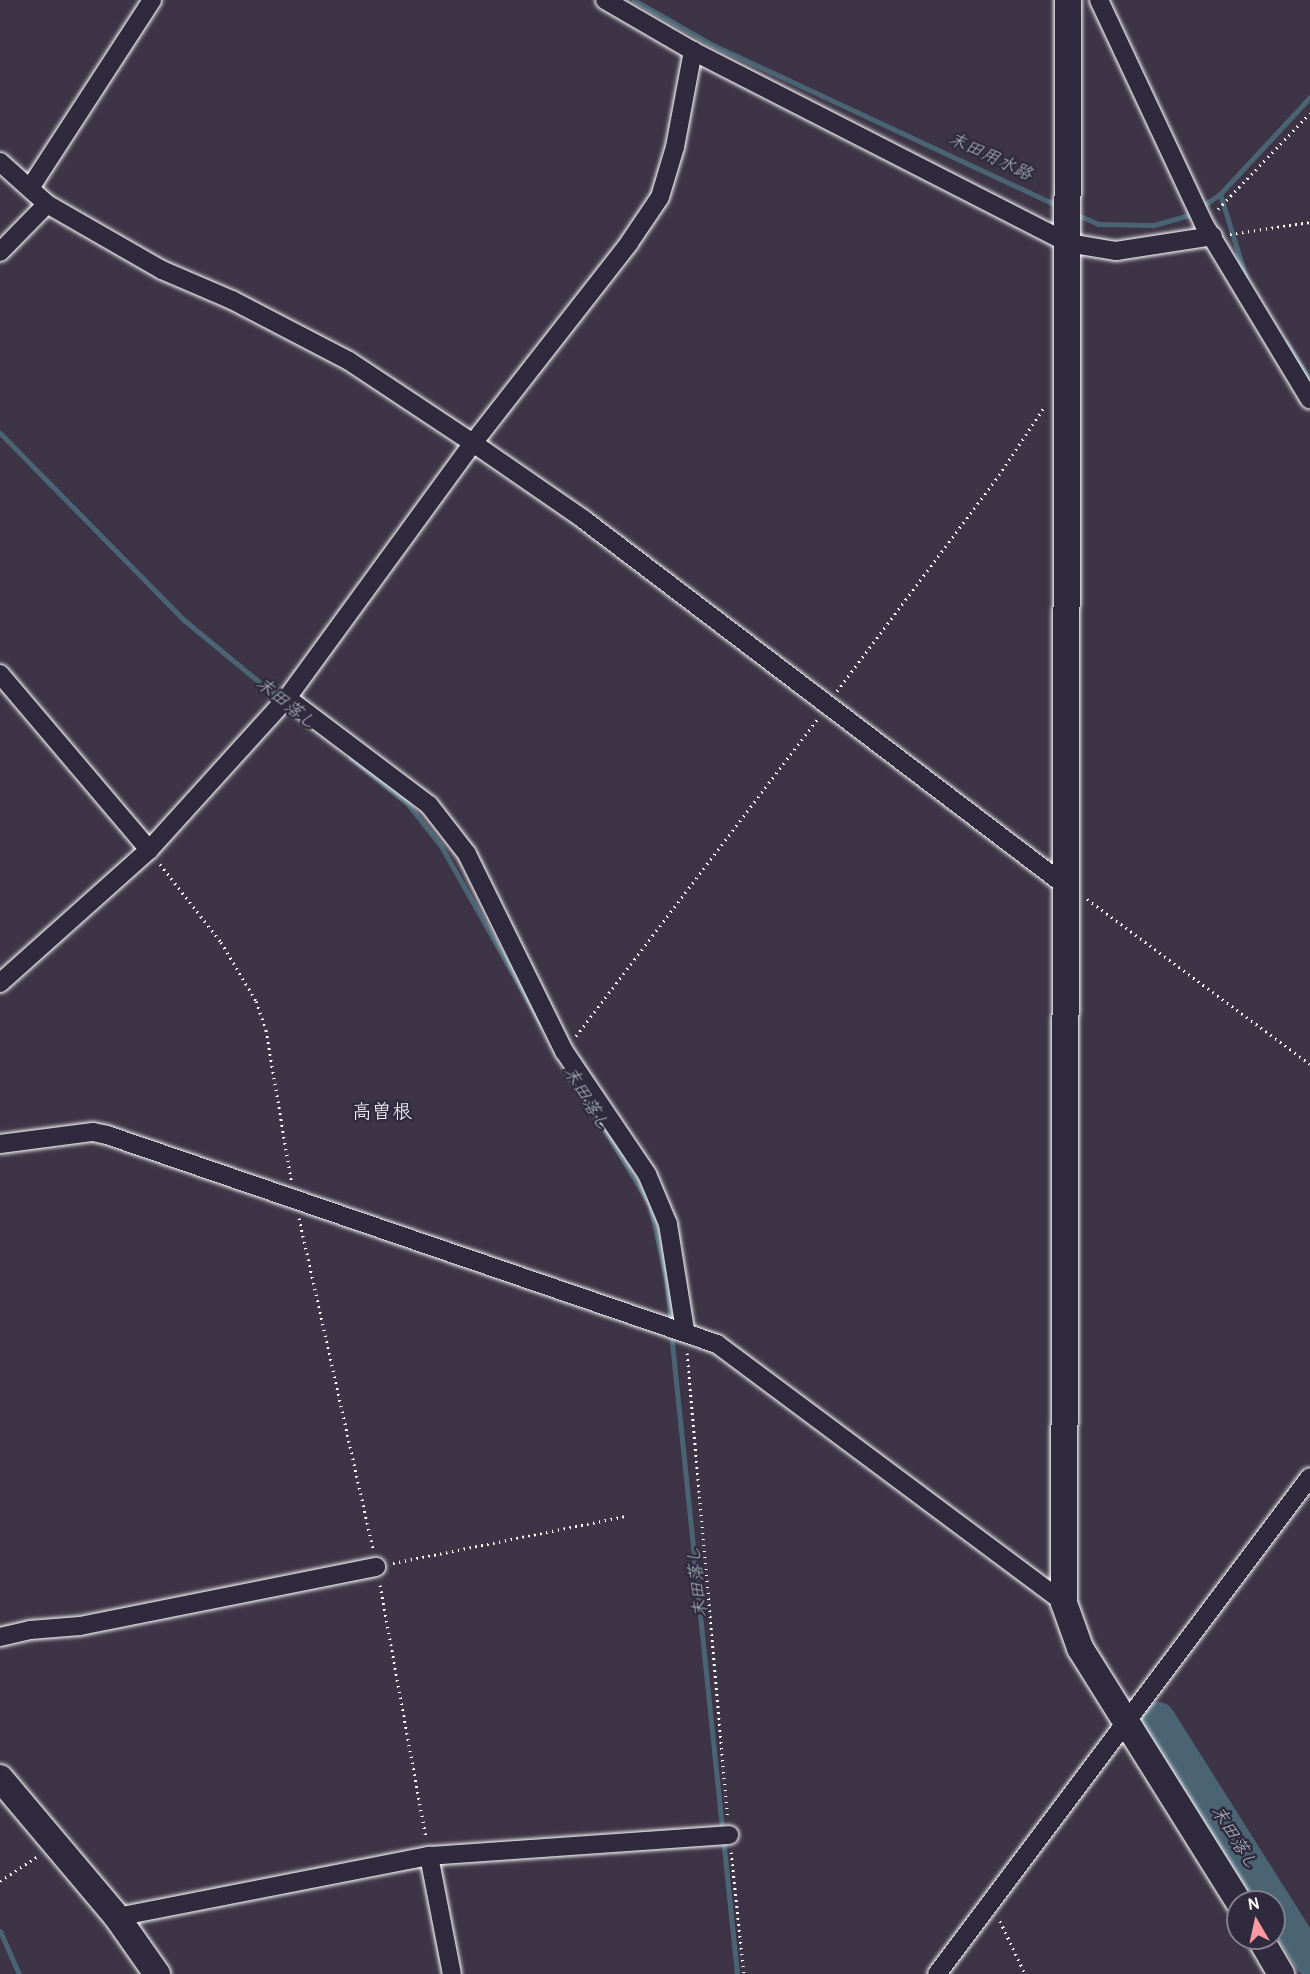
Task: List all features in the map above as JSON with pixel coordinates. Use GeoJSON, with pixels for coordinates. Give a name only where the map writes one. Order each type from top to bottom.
{"type":"FeatureCollection","features":[{"type":"Feature","properties":{"kind":"street"},"geometry":{"type":"LineString","coordinates":[[30,188],[152,0]]}},
{"type":"Feature","properties":{"kind":"street"},"geometry":{"type":"LineString","coordinates":[[605,0],[693,51],[1068,243],[1116,251],[1209,230]]}},
{"type":"Feature","properties":{"kind":"street"},"geometry":{"type":"LineString","coordinates":[[1068,0],[1064,1603],[1080,1648],[1231,1890]]}},
{"type":"Feature","properties":{"kind":"street"},"geometry":{"type":"LineString","coordinates":[[1099,0],[1209,230],[1310,400]]}},
{"type":"Feature","properties":{"kind":"street"},"geometry":{"type":"LineString","coordinates":[[0,983],[149,850],[287,698],[473,443],[630,243],[660,197],[675,147],[693,51]]}},
{"type":"Feature","properties":{"kind":"street"},"geometry":{"type":"LineString","coordinates":[[0,162],[46,204],[162,270],[232,300],[349,361],[473,443],[583,519],[1066,886]]}},
{"type":"Feature","properties":{"kind":"street"},"geometry":{"type":"LineString","coordinates":[[0,252],[46,204]]}},
{"type":"Feature","properties":{"kind":"street"},"geometry":{"type":"LineString","coordinates":[[0,674],[149,850]]}},
{"type":"Feature","properties":{"kind":"street"},"geometry":{"type":"LineString","coordinates":[[287,698],[429,805],[446,823],[467,854],[564,1051],[647,1174],[664,1214],[677,1264],[685,1330]]}},
{"type":"Feature","properties":{"kind":"street"},"geometry":{"type":"LineString","coordinates":[[0,1144],[93,1132],[185,1159],[294,1200],[685,1330],[717,1344],[1064,1603]]}},
{"type":"Feature","properties":{"kind":"street"},"geometry":{"type":"LineString","coordinates":[[937,1974],[1097,1766],[1125,1723],[1310,1477]]}},
{"type":"Feature","properties":{"kind":"street"},"geometry":{"type":"LineString","coordinates":[[0,1637],[30,1630],[91,1624],[376,1567]]}},
{"type":"Feature","properties":{"kind":"street"},"geometry":{"type":"LineString","coordinates":[[0,1778],[58,1843],[117,1917],[157,1974]]}},
{"type":"Feature","properties":{"kind":"street"},"geometry":{"type":"LineString","coordinates":[[117,1917],[429,1856],[729,1835]]}},
{"type":"Feature","properties":{"kind":"street"},"geometry":{"type":"LineString","coordinates":[[429,1856],[452,1974]]}},
{"type":"Feature","properties":{"kind":"street"},"geometry":{"type":"LineString","coordinates":[[1267,1950],[1281,1974]]}},
{"type":"Feature","properties":{"kind":"path"},"geometry":{"type":"LineString","coordinates":[[1209,230],[1310,113]]}},
{"type":"Feature","properties":{"kind":"path"},"geometry":{"type":"LineString","coordinates":[[1209,230],[1310,222]]}},
{"type":"Feature","properties":{"kind":"path"},"geometry":{"type":"LineString","coordinates":[[564,1051],[999,476],[1048,402]]}},
{"type":"Feature","properties":{"kind":"path"},"geometry":{"type":"LineString","coordinates":[[149,850],[221,942],[256,1001],[266,1030],[294,1200],[376,1567],[429,1856]]}},
{"type":"Feature","properties":{"kind":"path"},"geometry":{"type":"LineString","coordinates":[[1066,886],[1310,1064]]}},
{"type":"Feature","properties":{"kind":"path"},"geometry":{"type":"LineString","coordinates":[[685,1330],[729,1835],[744,1974]]}},
{"type":"Feature","properties":{"kind":"path"},"geometry":{"type":"LineString","coordinates":[[376,1567],[626,1516]]}},
{"type":"Feature","properties":{"kind":"path"},"geometry":{"type":"LineString","coordinates":[[0,1881],[58,1843]]}},
{"type":"Feature","properties":{"kind":"path"},"geometry":{"type":"LineString","coordinates":[[991,1903],[1025,1974]]}},
{"type":"Feature","properties":{"kind":"waterway","name":"末田用水路"},"geometry":{"type":"LineString","coordinates":[[634,0],[713,45],[1061,207]]}},
{"type":"Feature","properties":{"kind":"waterway","name":"末田用水路"},"geometry":{"type":"LineString","coordinates":[[1075,214],[1098,224],[1154,225],[1189,215],[1220,194],[1310,97]]}},
{"type":"Feature","properties":{"kind":"waterway"},"geometry":{"type":"LineString","coordinates":[[1220,194],[1246,278]]}},
{"type":"Feature","properties":{"kind":"waterway"},"geometry":{"type":"LineString","coordinates":[[1286,342],[1310,381]]}},
{"type":"Feature","properties":{"kind":"waterway","name":"末田落し"},"geometry":{"type":"LineString","coordinates":[[0,433],[184,620],[281,700]]}},
{"type":"Feature","properties":{"kind":"waterway","name":"末田落し"},"geometry":{"type":"LineString","coordinates":[[351,758],[407,803],[441,846],[542,1025]]}},
{"type":"Feature","properties":{"kind":"waterway","name":"末田落し"},"geometry":{"type":"LineString","coordinates":[[595,1113],[650,1205],[666,1277],[671,1324]]}},
{"type":"Feature","properties":{"kind":"waterway","name":"末田落し"},"geometry":{"type":"LineString","coordinates":[[671,1333],[737,1974]]}},
{"type":"Feature","properties":{"kind":"waterway","name":"末田落し"},"geometry":{"type":"LineString","coordinates":[[1158,1718],[1310,1959]]}},
{"type":"Feature","properties":{"kind":"waterway"},"geometry":{"type":"LineString","coordinates":[[0,1931],[19,1974]]}},
{"type":"Feature","properties":{"kind":"district","name":"高曽根"},"geometry":{"type":"Point","coordinates":[382,1111]}}]}
